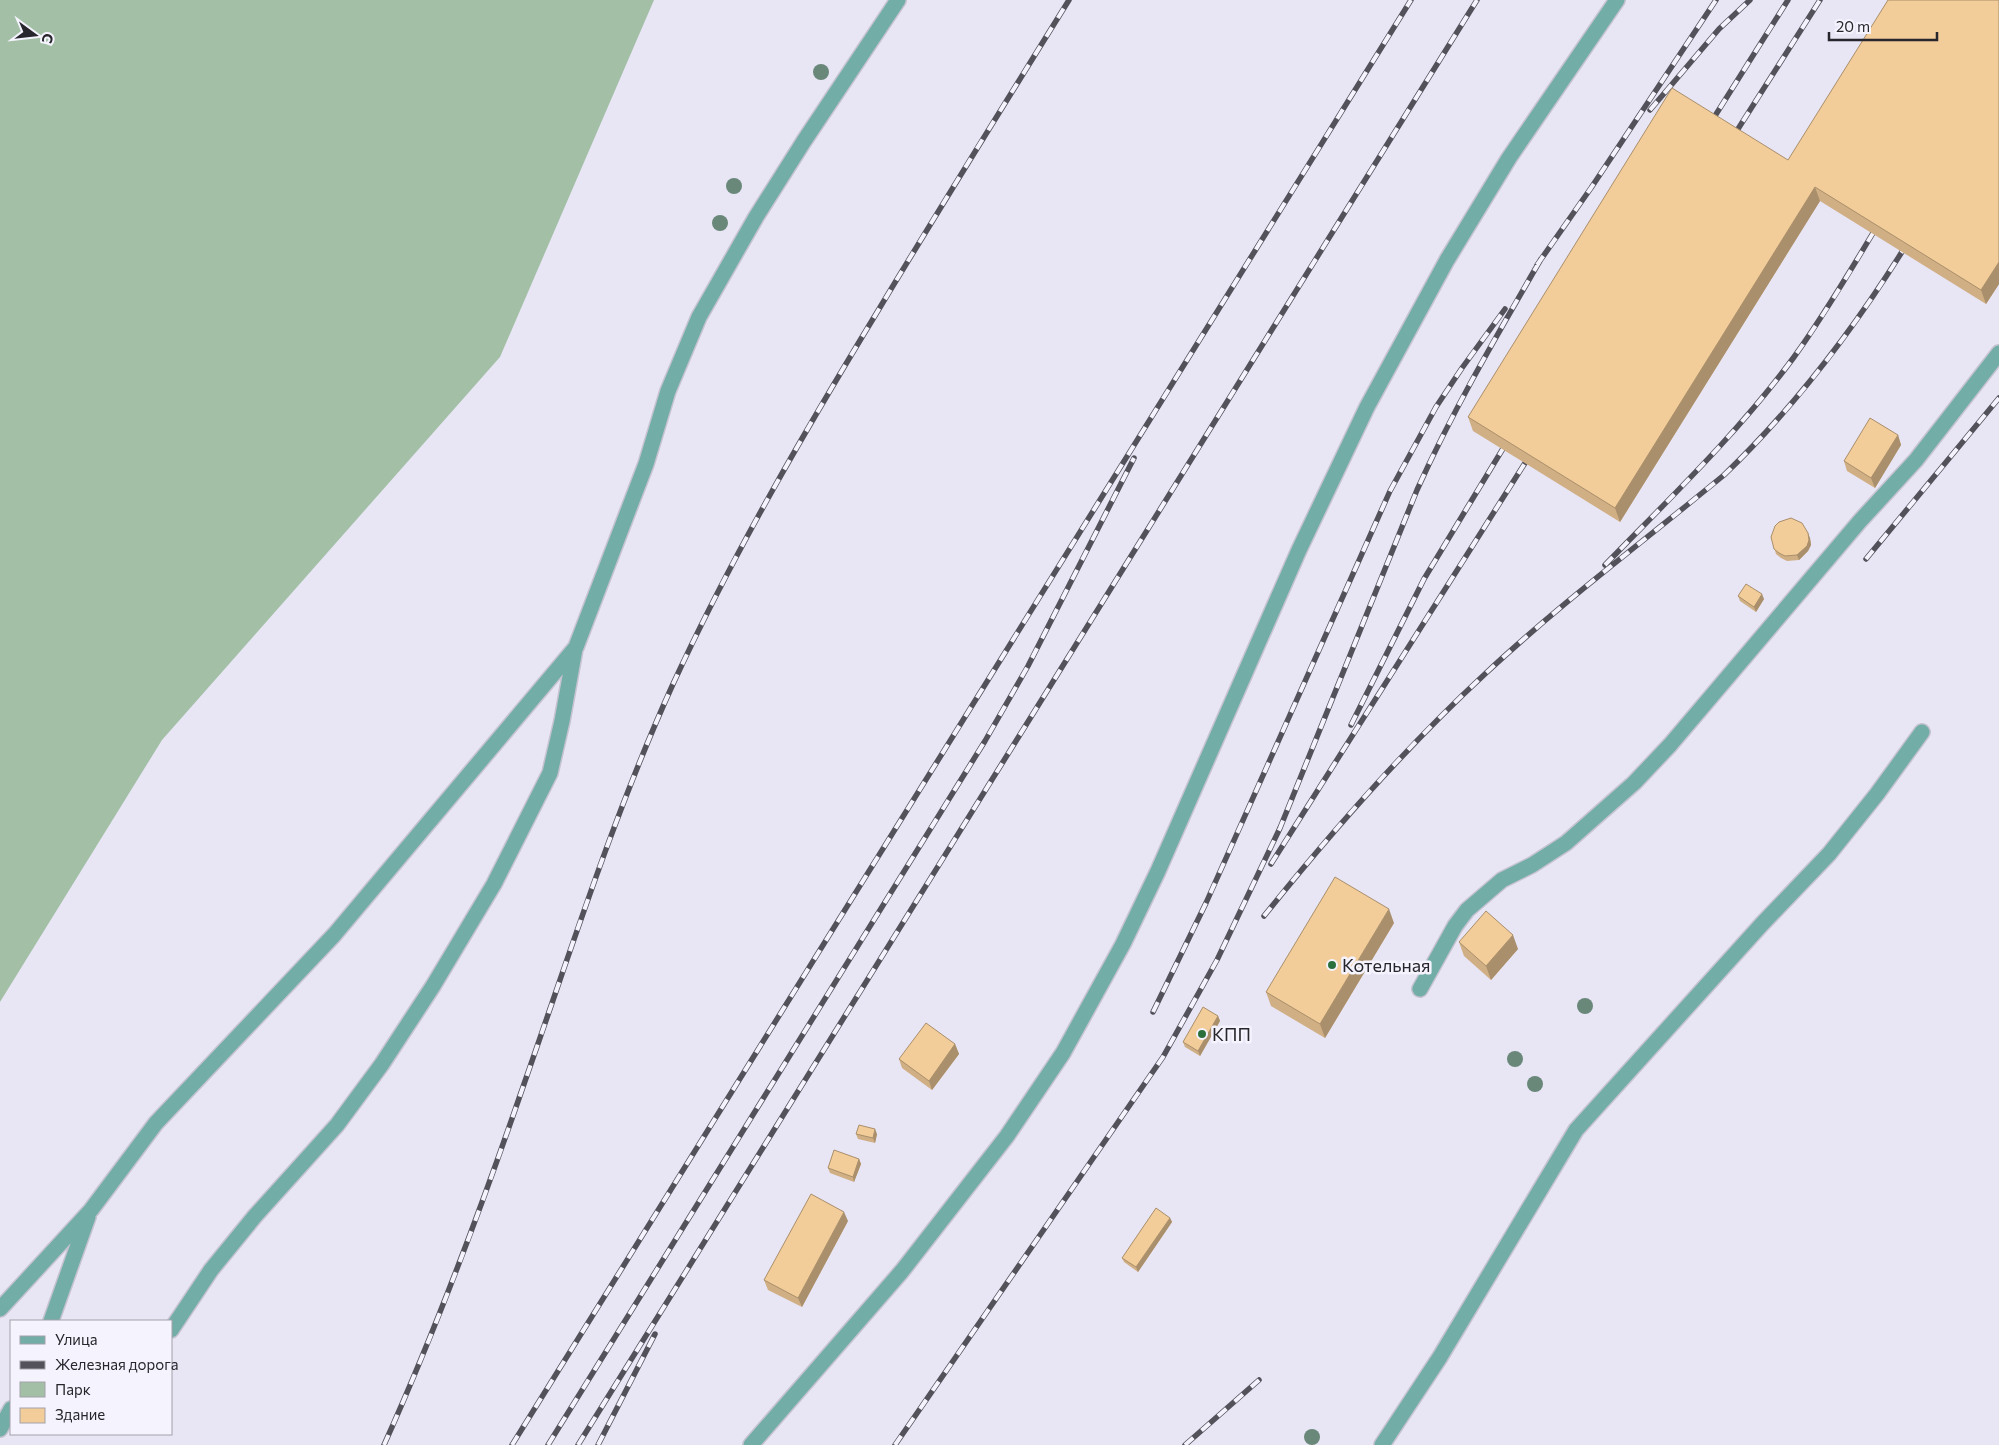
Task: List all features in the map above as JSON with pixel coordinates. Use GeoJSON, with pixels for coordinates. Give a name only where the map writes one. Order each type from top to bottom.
{"type":"FeatureCollection","features":[{"type":"Feature","properties":{"kind":"lane"},"geometry":{"type":"LineString","coordinates":[[172,1328],[211,1270],[255,1216],[337,1125],[382,1064],[433,986],[494,884],[550,773],[576,647],[646,464],[668,391],[699,317],[756,218],[804,141],[898,0]]}},
{"type":"Feature","properties":{"kind":"lane"},"geometry":{"type":"LineString","coordinates":[[752,1445],[902,1271],[1007,1136],[1063,1053],[1122,944],[1158,871],[1298,550],[1367,407],[1447,260],[1498,175],[1618,0]]}},
{"type":"Feature","properties":{"kind":"lane"},"geometry":{"type":"LineString","coordinates":[[1420,989],[1455,926],[1467,910],[1502,880],[1532,865],[1566,843],[1634,783],[1670,745],[1860,521],[1916,460],[1999,353]]}},
{"type":"Feature","properties":{"kind":"lane"},"geometry":{"type":"LineString","coordinates":[[0,1309],[91,1210],[156,1123],[334,935],[576,647]]}},
{"type":"Feature","properties":{"kind":"lane"},"geometry":{"type":"LineString","coordinates":[[1382,1445],[1440,1357],[1576,1130],[1762,924],[1829,854],[1877,794],[1922,732]]}},
{"type":"Feature","properties":{"kind":"lane"},"geometry":{"type":"LineString","coordinates":[[50,1320],[91,1210]]}},
{"type":"Feature","properties":{"kind":"lane"},"geometry":{"type":"LineString","coordinates":[[0,1429],[10,1411]]}},
{"type":"Feature","properties":{"kind":"green space"},"geometry":{"type":"Polygon","coordinates":[[[0,0],[654,0],[500,357],[162,740],[0,1002],[0,0]]]}},
{"type":"Feature","properties":{"kind":"building"},"geometry":{"type":"Polygon","coordinates":[[[1888,0],[1999,0],[1999,262],[1981,290],[1815,187],[1615,508],[1468,417],[1672,88],[1788,160],[1888,0]]]}},
{"type":"Feature","properties":{"kind":"building"},"geometry":{"type":"Polygon","coordinates":[[[1870,418],[1898,435],[1871,478],[1844,461],[1870,418]]]}},
{"type":"Feature","properties":{"kind":"building"},"geometry":{"type":"Polygon","coordinates":[[[1791,518],[1802,523],[1808,533],[1809,540],[1807,546],[1797,555],[1785,556],[1774,549],[1771,537],[1775,526],[1779,522],[1791,518]]]}},
{"type":"Feature","properties":{"kind":"building"},"geometry":{"type":"Polygon","coordinates":[[[1746,584],[1762,594],[1754,607],[1738,596],[1746,584]]]}},
{"type":"Feature","properties":{"kind":"building","name":"Котельная"},"geometry":{"type":"Polygon","coordinates":[[[1335,877],[1389,909],[1320,1024],[1266,992],[1335,877]]]}},
{"type":"Feature","properties":{"kind":"building"},"geometry":{"type":"Polygon","coordinates":[[[1486,911],[1513,935],[1486,966],[1459,942],[1486,911]]]}},
{"type":"Feature","properties":{"kind":"building","name":"КПП"},"geometry":{"type":"Polygon","coordinates":[[[1203,1007],[1218,1016],[1198,1051],[1183,1042],[1203,1007]]]}},
{"type":"Feature","properties":{"kind":"building"},"geometry":{"type":"Polygon","coordinates":[[[926,1023],[955,1044],[929,1081],[899,1059],[926,1023]]]}},
{"type":"Feature","properties":{"kind":"building"},"geometry":{"type":"Polygon","coordinates":[[[859,1125],[875,1129],[873,1138],[856,1134],[859,1125]]]}},
{"type":"Feature","properties":{"kind":"building"},"geometry":{"type":"Polygon","coordinates":[[[834,1150],[859,1159],[853,1177],[828,1168],[834,1150]]]}},
{"type":"Feature","properties":{"kind":"building"},"geometry":{"type":"Polygon","coordinates":[[[811,1194],[844,1212],[798,1298],[764,1280],[811,1194]]]}},
{"type":"Feature","properties":{"kind":"building"},"geometry":{"type":"Polygon","coordinates":[[[1156,1208],[1170,1218],[1136,1267],[1122,1258],[1156,1208]]]}},
{"type":"Feature","properties":{"kind":"railway"},"geometry":{"type":"LineString","coordinates":[[384,1445],[458,1266],[508,1130],[612,832],[673,684],[745,540],[797,447],[902,270],[1069,0]]}},
{"type":"Feature","properties":{"kind":"railway"},"geometry":{"type":"LineString","coordinates":[[512,1445],[1411,0]]}},
{"type":"Feature","properties":{"kind":"railway"},"geometry":{"type":"LineString","coordinates":[[578,1445],[1477,0]]}},
{"type":"Feature","properties":{"kind":"railway"},"geometry":{"type":"LineString","coordinates":[[1537,265],[1591,188],[1716,0]]}},
{"type":"Feature","properties":{"kind":"railway"},"geometry":{"type":"LineString","coordinates":[[1650,110],[1719,29],[1750,0]]}},
{"type":"Feature","properties":{"kind":"railway"},"geometry":{"type":"LineString","coordinates":[[1708,127],[1788,0]]}},
{"type":"Feature","properties":{"kind":"railway"},"geometry":{"type":"LineString","coordinates":[[1731,140],[1820,0]]}},
{"type":"Feature","properties":{"kind":"railway"},"geometry":{"type":"LineString","coordinates":[[1605,565],[1703,464],[1773,385],[1817,324],[1879,223]]}},
{"type":"Feature","properties":{"kind":"railway"},"geometry":{"type":"LineString","coordinates":[[1264,916],[1370,790],[1456,701],[1514,647],[1603,572],[1724,475],[1751,448],[1801,392],[1847,333],[1910,239]]}},
{"type":"Feature","properties":{"kind":"railway"},"geometry":{"type":"LineString","coordinates":[[895,1445],[1163,1057],[1217,960],[1280,828],[1417,490],[1460,402],[1541,259]]}},
{"type":"Feature","properties":{"kind":"railway"},"geometry":{"type":"LineString","coordinates":[[1153,1012],[1206,903],[1390,491],[1436,407],[1505,309]]}},
{"type":"Feature","properties":{"kind":"railway"},"geometry":{"type":"LineString","coordinates":[[1866,559],[1999,398]]}},
{"type":"Feature","properties":{"kind":"railway"},"geometry":{"type":"LineString","coordinates":[[1351,725],[1424,579],[1510,437]]}},
{"type":"Feature","properties":{"kind":"railway"},"geometry":{"type":"LineString","coordinates":[[1271,864],[1532,452]]}},
{"type":"Feature","properties":{"kind":"railway"},"geometry":{"type":"LineString","coordinates":[[548,1445],[985,741],[1028,666],[1134,458]]}},
{"type":"Feature","properties":{"kind":"railway"},"geometry":{"type":"LineString","coordinates":[[598,1445],[655,1334]]}},
{"type":"Feature","properties":{"kind":"railway"},"geometry":{"type":"LineString","coordinates":[[1185,1445],[1259,1380]]}},
{"type":"Feature","properties":{"kind":"place","name":"Котельная"},"geometry":{"type":"Point","coordinates":[1332,965]}},
{"type":"Feature","properties":{"kind":"place","name":"КПП"},"geometry":{"type":"Point","coordinates":[1202,1034]}}]}
